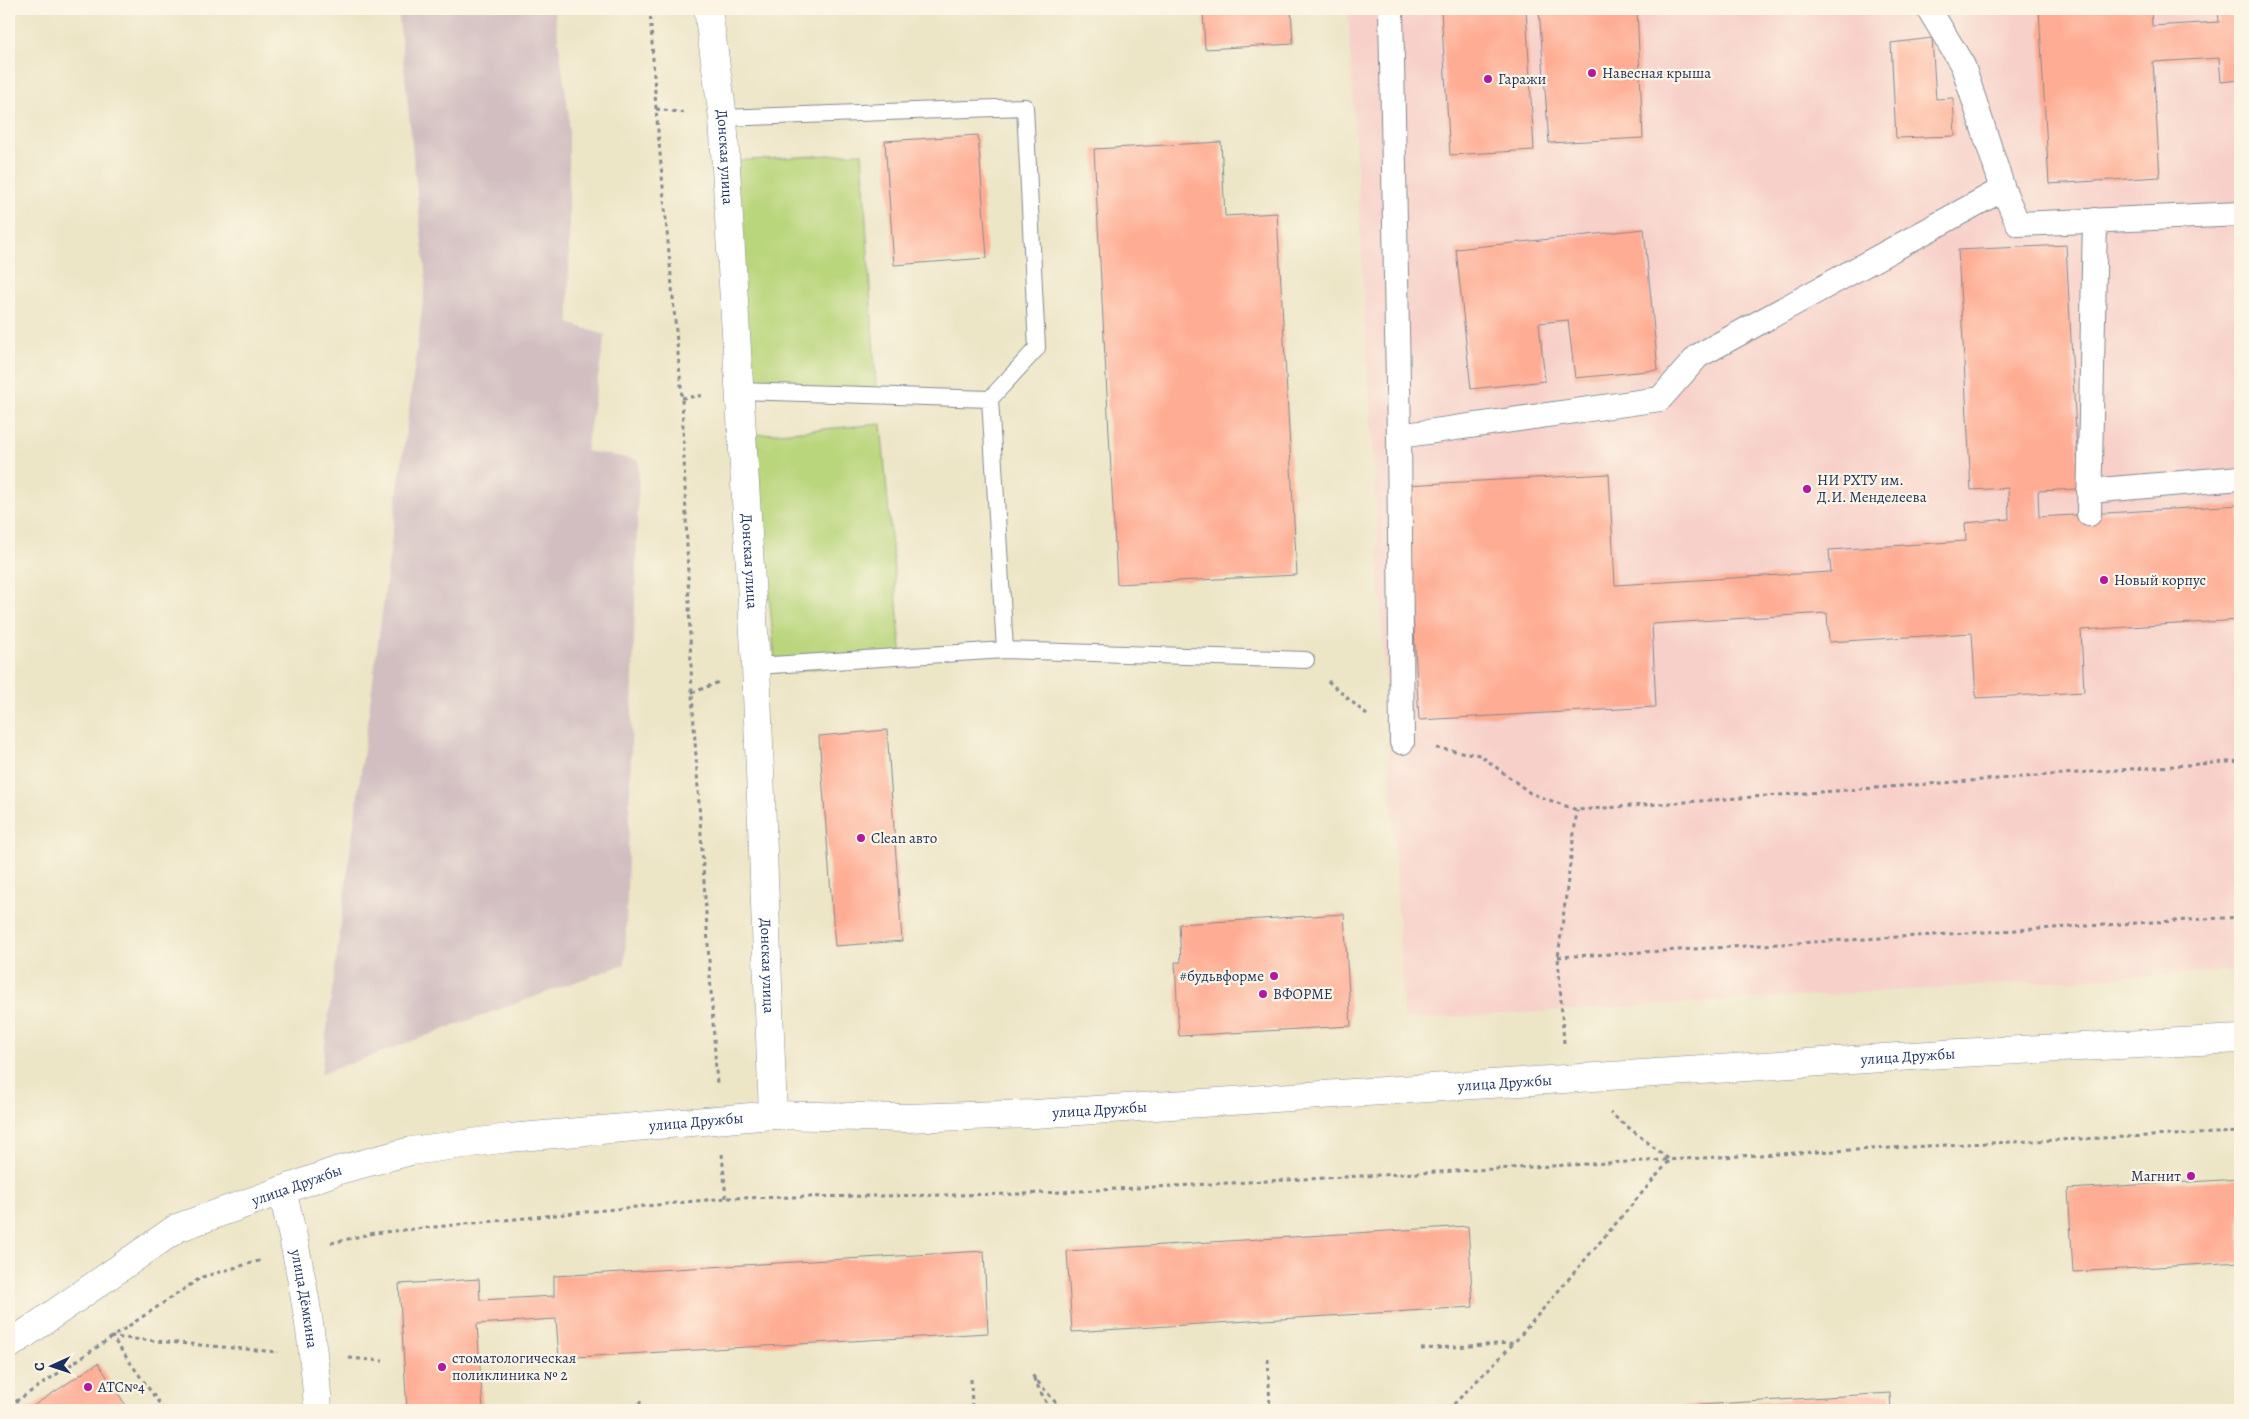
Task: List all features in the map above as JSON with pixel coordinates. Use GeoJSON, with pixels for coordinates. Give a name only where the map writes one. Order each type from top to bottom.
{"type":"FeatureCollection","features":[{"type":"Feature","properties":{"kind":"street","name":"Донская улица"},"geometry":{"type":"LineString","coordinates":[[708,9],[723,118],[756,666],[773,1115]]}},
{"type":"Feature","properties":{"kind":"street"},"geometry":{"type":"LineString","coordinates":[[1391,9],[1399,436],[1402,742]]}},
{"type":"Feature","properties":{"kind":"street"},"geometry":{"type":"LineString","coordinates":[[1929,9],[1963,66],[2003,189],[2018,224],[2240,214]]}},
{"type":"Feature","properties":{"kind":"street"},"geometry":{"type":"LineString","coordinates":[[1399,436],[1660,399],[1698,356],[2003,189]]}},
{"type":"Feature","properties":{"kind":"street"},"geometry":{"type":"LineString","coordinates":[[2095,220],[2089,503],[2240,478]]}},
{"type":"Feature","properties":{"kind":"street","name":"улица Дружбы"},"geometry":{"type":"LineString","coordinates":[[9,1345],[177,1228],[339,1170],[411,1151],[510,1138],[773,1115],[904,1118],[1034,1114],[1968,1053],[2240,1039]]}},
{"type":"Feature","properties":{"kind":"street","name":"улица Дёмкина"},"geometry":{"type":"LineString","coordinates":[[282,1190],[297,1250],[315,1356],[318,1410]]}},
{"type":"Feature","properties":{"kind":"lane"},"geometry":{"type":"LineString","coordinates":[[723,118],[1025,106],[1037,348],[990,399],[1005,650]]}},
{"type":"Feature","properties":{"kind":"lane"},"geometry":{"type":"LineString","coordinates":[[738,391],[990,399]]}},
{"type":"Feature","properties":{"kind":"lane"},"geometry":{"type":"LineString","coordinates":[[756,666],[1005,650],[1306,660]]}},
{"type":"Feature","properties":{"kind":"path"},"geometry":{"type":"LineString","coordinates":[[650,9],[656,109],[682,398],[692,694],[719,1120],[726,1198]]}},
{"type":"Feature","properties":{"kind":"path"},"geometry":{"type":"LineString","coordinates":[[1306,660],[1362,711],[1402,742],[1480,755],[1530,793],[1577,810],[2240,761]]}},
{"type":"Feature","properties":{"kind":"path"},"geometry":{"type":"LineString","coordinates":[[1577,810],[1558,957],[1567,1079],[1670,1160]]}},
{"type":"Feature","properties":{"kind":"path"},"geometry":{"type":"LineString","coordinates":[[1558,957],[2240,917]]}},
{"type":"Feature","properties":{"kind":"path"},"geometry":{"type":"LineString","coordinates":[[9,1406],[202,1277],[297,1250],[374,1233],[726,1198],[1022,1194],[2239,1132],[2240,1126]]}},
{"type":"Feature","properties":{"kind":"path"},"geometry":{"type":"LineString","coordinates":[[1448,1410],[1514,1343],[1670,1160]]}},
{"type":"Feature","properties":{"kind":"path"},"geometry":{"type":"LineString","coordinates":[[112,1337],[383,1361]]}},
{"type":"Feature","properties":{"kind":"path"},"geometry":{"type":"LineString","coordinates":[[112,1337],[164,1410]]}},
{"type":"Feature","properties":{"kind":"path"},"geometry":{"type":"LineString","coordinates":[[1421,1349],[1514,1343]]}},
{"type":"Feature","properties":{"kind":"path"},"geometry":{"type":"LineString","coordinates":[[1268,1359],[1270,1410]]}},
{"type":"Feature","properties":{"kind":"path"},"geometry":{"type":"LineString","coordinates":[[1050,1410],[1032,1375],[1062,1410]]}},
{"type":"Feature","properties":{"kind":"path"},"geometry":{"type":"LineString","coordinates":[[971,1379],[972,1410]]}},
{"type":"Feature","properties":{"kind":"path"},"geometry":{"type":"LineString","coordinates":[[640,1401],[640,1410]]}},
{"type":"Feature","properties":{"kind":"shaded area"},"geometry":{"type":"Polygon","coordinates":[[[398,9],[554,9],[569,117],[569,323],[605,335],[586,451],[639,460],[625,964],[321,1074],[426,280],[398,9]]]}},
{"type":"Feature","properties":{"kind":"shaded area","name":"НИ РХТУ им. Д.И. Менделеева"},"geometry":{"type":"Polygon","coordinates":[[[1348,9],[2240,9],[2240,970],[1404,1020],[1348,9]]]}},
{"type":"Feature","properties":{"kind":"green space"},"geometry":{"type":"Polygon","coordinates":[[[862,153],[876,388],[749,396],[734,161],[862,153]]]}},
{"type":"Feature","properties":{"kind":"green space"},"geometry":{"type":"Polygon","coordinates":[[[881,424],[902,661],[776,672],[755,435],[881,424]]]}},
{"type":"Feature","properties":{"kind":"building"},"geometry":{"type":"Polygon","coordinates":[[[1203,9],[1291,9],[1293,44],[1205,49],[1203,9]]]}},
{"type":"Feature","properties":{"kind":"building","name":"Гаражи"},"geometry":{"type":"Polygon","coordinates":[[[1441,9],[1526,9],[1534,150],[1450,155],[1441,9]]]}},
{"type":"Feature","properties":{"kind":"building","name":"Навесная крыша"},"geometry":{"type":"Polygon","coordinates":[[[1539,9],[1637,9],[1643,138],[1549,143],[1539,9]]]}},
{"type":"Feature","properties":{"kind":"building"},"geometry":{"type":"Polygon","coordinates":[[[2039,9],[2151,9],[2152,26],[2219,22],[2218,9],[2240,9],[2240,80],[2221,82],[2219,58],[2153,62],[2160,177],[2049,184],[2039,9]]]}},
{"type":"Feature","properties":{"kind":"building"},"geometry":{"type":"Polygon","coordinates":[[[1932,38],[1936,99],[1953,98],[1955,136],[1896,138],[1891,43],[1932,38]]]}},
{"type":"Feature","properties":{"kind":"building"},"geometry":{"type":"Polygon","coordinates":[[[978,135],[987,258],[894,265],[885,141],[978,135]]]}},
{"type":"Feature","properties":{"kind":"building"},"geometry":{"type":"Polygon","coordinates":[[[1221,142],[1225,216],[1277,213],[1297,575],[1117,584],[1094,149],[1221,142]]]}},
{"type":"Feature","properties":{"kind":"building"},"geometry":{"type":"Polygon","coordinates":[[[1644,229],[1658,370],[1575,378],[1568,320],[1539,323],[1545,381],[1471,389],[1456,249],[1644,229]]]}},
{"type":"Feature","properties":{"kind":"building"},"geometry":{"type":"Polygon","coordinates":[[[2066,245],[2079,489],[2038,491],[2039,517],[2240,505],[2240,620],[2081,630],[2084,692],[1976,698],[1972,633],[1829,642],[1827,613],[1652,624],[1656,707],[1419,720],[1406,485],[1609,474],[1615,585],[1831,572],[1829,550],[1966,541],[1965,523],[2009,519],[2008,488],[1971,490],[1958,250],[2066,245]]]}},
{"type":"Feature","properties":{"kind":"building","name":"Сlean авто"},"geometry":{"type":"Polygon","coordinates":[[[887,730],[902,941],[835,946],[819,736],[887,730]]]}},
{"type":"Feature","properties":{"kind":"building","name":"ВФОРМЕ"},"geometry":{"type":"Polygon","coordinates":[[[1344,914],[1351,1026],[1179,1036],[1175,962],[1181,962],[1179,924],[1344,914]]]}},
{"type":"Feature","properties":{"kind":"building"},"geometry":{"type":"Polygon","coordinates":[[[2240,1179],[2240,1262],[2073,1272],[2068,1189],[2240,1179]]]}},
{"type":"Feature","properties":{"kind":"building"},"geometry":{"type":"Polygon","coordinates":[[[1468,1226],[1473,1307],[1072,1332],[1067,1251],[1468,1226]]]}},
{"type":"Feature","properties":{"kind":"building"},"geometry":{"type":"Polygon","coordinates":[[[984,1251],[988,1333],[559,1358],[556,1319],[477,1324],[483,1410],[407,1410],[399,1284],[479,1279],[480,1300],[554,1296],[554,1276],[984,1251]]]}},
{"type":"Feature","properties":{"kind":"building","name":"АТС№4"},"geometry":{"type":"Polygon","coordinates":[[[98,1363],[129,1410],[27,1410],[98,1363]]]}},
{"type":"Feature","properties":{"kind":"building"},"geometry":{"type":"Polygon","coordinates":[[[1890,1393],[1891,1410],[1636,1410],[1636,1409],[1890,1393]]]}},
{"type":"Feature","properties":{"kind":"place","name":"Навесная крыша"},"geometry":{"type":"Point","coordinates":[1592,73]}},
{"type":"Feature","properties":{"kind":"place","name":"Гаражи"},"geometry":{"type":"Point","coordinates":[1488,79]}},
{"type":"Feature","properties":{"kind":"place","name":"НИ РХТУ им. Д.И. Менделеева"},"geometry":{"type":"Point","coordinates":[1807,489]}},
{"type":"Feature","properties":{"kind":"place","name":"Новый корпус"},"geometry":{"type":"Point","coordinates":[2104,580]}},
{"type":"Feature","properties":{"kind":"place","name":"Сlean авто"},"geometry":{"type":"Point","coordinates":[861,838]}},
{"type":"Feature","properties":{"kind":"place","name":"#будьвформе"},"geometry":{"type":"Point","coordinates":[1274,976]}},
{"type":"Feature","properties":{"kind":"place","name":"ВФОРМЕ"},"geometry":{"type":"Point","coordinates":[1263,994]}},
{"type":"Feature","properties":{"kind":"place","name":"Магнит"},"geometry":{"type":"Point","coordinates":[2191,1176]}},
{"type":"Feature","properties":{"kind":"place","name":"стоматологическая поликлиника № 2"},"geometry":{"type":"Point","coordinates":[442,1367]}},
{"type":"Feature","properties":{"kind":"place","name":"АТС№4"},"geometry":{"type":"Point","coordinates":[88,1387]}}]}
